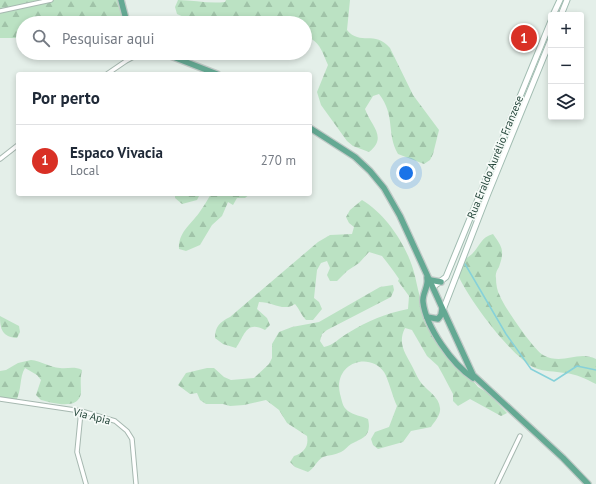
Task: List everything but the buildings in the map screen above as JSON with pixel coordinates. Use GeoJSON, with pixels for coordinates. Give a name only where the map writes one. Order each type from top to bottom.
{"type":"FeatureCollection","features":[{"type":"Feature","properties":{"kind":"main road"},"geometry":{"type":"LineString","coordinates":[[121,0],[125,16]]}},
{"type":"Feature","properties":{"kind":"main road"},"geometry":{"type":"LineString","coordinates":[[554,12],[560,0]]}},
{"type":"Feature","properties":{"kind":"main road"},"geometry":{"type":"LineString","coordinates":[[562,12],[567,0]]}},
{"type":"Feature","properties":{"kind":"main road","name":"Rua Eraldo Aurélio Franzese"},"geometry":{"type":"LineString","coordinates":[[433,287],[446,277],[548,28]]}},
{"type":"Feature","properties":{"kind":"main road","name":"Rua Eraldo Aurélio Franzese"},"geometry":{"type":"LineString","coordinates":[[443,310],[487,196],[548,46]]}},
{"type":"Feature","properties":{"kind":"main road"},"geometry":{"type":"LineString","coordinates":[[182,60],[212,72]]}},
{"type":"Feature","properties":{"kind":"main road"},"geometry":{"type":"LineString","coordinates":[[312,129],[355,157],[370,171],[384,188],[400,216],[471,372],[478,381]]}},
{"type":"Feature","properties":{"kind":"main road"},"geometry":{"type":"LineString","coordinates":[[428,278],[441,282]]}},
{"type":"Feature","properties":{"kind":"main road"},"geometry":{"type":"LineString","coordinates":[[428,278],[428,285],[424,296],[427,317],[438,341],[464,370],[563,458],[588,484]]}},
{"type":"Feature","properties":{"kind":"main road"},"geometry":{"type":"LineString","coordinates":[[424,296],[433,287]]}},
{"type":"Feature","properties":{"kind":"main road"},"geometry":{"type":"LineString","coordinates":[[424,296],[433,296],[443,310]]}},
{"type":"Feature","properties":{"kind":"main road"},"geometry":{"type":"LineString","coordinates":[[427,317],[438,319],[443,310]]}},
{"type":"Feature","properties":{"kind":"street"},"geometry":{"type":"LineString","coordinates":[[0,11],[51,0]]}},
{"type":"Feature","properties":{"kind":"street"},"geometry":{"type":"LineString","coordinates":[[110,72],[126,61]]}},
{"type":"Feature","properties":{"kind":"street"},"geometry":{"type":"LineString","coordinates":[[0,159],[16,147]]}},
{"type":"Feature","properties":{"kind":"street","name":"Via Apia"},"geometry":{"type":"LineString","coordinates":[[0,399],[110,418],[127,431],[132,439],[134,447],[136,484]]}},
{"type":"Feature","properties":{"kind":"street"},"geometry":{"type":"LineString","coordinates":[[81,412],[77,452],[86,484]]}},
{"type":"Feature","properties":{"kind":"street"},"geometry":{"type":"LineString","coordinates":[[496,484],[520,436]]}},
{"type":"Feature","properties":{"kind":"green space"},"geometry":{"type":"Polygon","coordinates":[[[0,0],[124,0],[127,16],[16,16],[16,38],[0,38],[0,0]]]}},
{"type":"Feature","properties":{"kind":"green space"},"geometry":{"type":"Polygon","coordinates":[[[178,0],[213,3],[225,2],[226,0],[350,0],[347,30],[352,35],[357,37],[379,40],[390,48],[413,95],[439,130],[430,160],[424,164],[398,154],[392,139],[387,110],[379,94],[373,96],[365,109],[378,136],[375,147],[369,152],[353,146],[347,141],[321,105],[317,92],[328,65],[317,43],[312,39],[312,16],[181,16],[177,14],[175,7],[178,0]]]}},
{"type":"Feature","properties":{"kind":"green space"},"geometry":{"type":"Polygon","coordinates":[[[175,196],[199,196],[197,200],[182,204],[175,198],[175,196]]]}},
{"type":"Feature","properties":{"kind":"green space"},"geometry":{"type":"Polygon","coordinates":[[[210,196],[248,196],[245,198],[237,198],[233,205],[228,202],[222,216],[212,225],[200,245],[186,251],[179,249],[180,238],[188,225],[199,213],[210,196]]]}},
{"type":"Feature","properties":{"kind":"green space"},"geometry":{"type":"Polygon","coordinates":[[[362,200],[380,214],[402,243],[412,265],[421,302],[437,335],[478,387],[488,393],[507,413],[501,416],[470,399],[458,406],[453,401],[453,394],[438,366],[427,356],[412,330],[405,328],[402,339],[403,349],[424,387],[438,401],[440,413],[436,420],[431,427],[411,431],[403,442],[378,449],[373,445],[371,439],[375,432],[389,427],[397,406],[384,372],[378,366],[370,362],[354,364],[347,368],[342,375],[339,383],[340,394],[343,405],[346,409],[352,414],[368,419],[368,433],[366,436],[351,444],[341,452],[321,458],[308,472],[295,467],[290,462],[294,456],[301,453],[305,449],[307,436],[287,423],[279,410],[266,400],[244,405],[230,406],[223,404],[206,404],[200,400],[197,393],[190,394],[178,385],[186,373],[207,368],[214,368],[224,377],[231,380],[254,378],[269,364],[272,358],[272,344],[279,332],[292,327],[319,322],[380,287],[393,285],[394,290],[391,297],[327,330],[322,334],[320,341],[324,347],[331,345],[370,321],[385,315],[408,309],[409,296],[398,281],[399,279],[397,276],[382,256],[369,252],[359,263],[347,271],[337,281],[330,281],[327,275],[330,268],[327,261],[321,263],[317,270],[314,298],[319,302],[322,309],[313,320],[306,320],[295,304],[282,307],[259,302],[257,309],[267,318],[270,325],[265,330],[259,327],[250,328],[244,334],[236,348],[223,344],[215,338],[217,327],[223,321],[230,317],[318,242],[330,235],[352,234],[354,227],[349,223],[346,217],[350,210],[362,200]]]}},
{"type":"Feature","properties":{"kind":"green space"},"geometry":{"type":"Polygon","coordinates":[[[493,234],[502,249],[501,261],[496,272],[497,290],[526,337],[543,355],[550,358],[564,359],[583,356],[596,359],[596,384],[573,374],[546,371],[535,368],[525,362],[502,339],[478,309],[468,294],[456,270],[486,237],[493,234]]]}},
{"type":"Feature","properties":{"kind":"green space"},"geometry":{"type":"Polygon","coordinates":[[[0,316],[19,326],[20,332],[17,338],[8,336],[3,332],[1,328],[0,316]]]}},
{"type":"Feature","properties":{"kind":"green space"},"geometry":{"type":"Polygon","coordinates":[[[31,360],[56,367],[82,370],[81,392],[76,402],[71,404],[58,404],[41,400],[36,395],[41,380],[37,375],[25,368],[16,401],[10,402],[0,397],[0,371],[6,370],[18,363],[31,360]]]}},
{"type":"Feature","properties":{"kind":"waterway"},"geometry":{"type":"LineString","coordinates":[[465,264],[506,334],[531,369],[554,381],[577,366],[596,370]]}},
{"type":"Feature","properties":{"kind":"place","name":"Espaco Vivacia"},"geometry":{"type":"Point","coordinates":[524,38]}}]}
